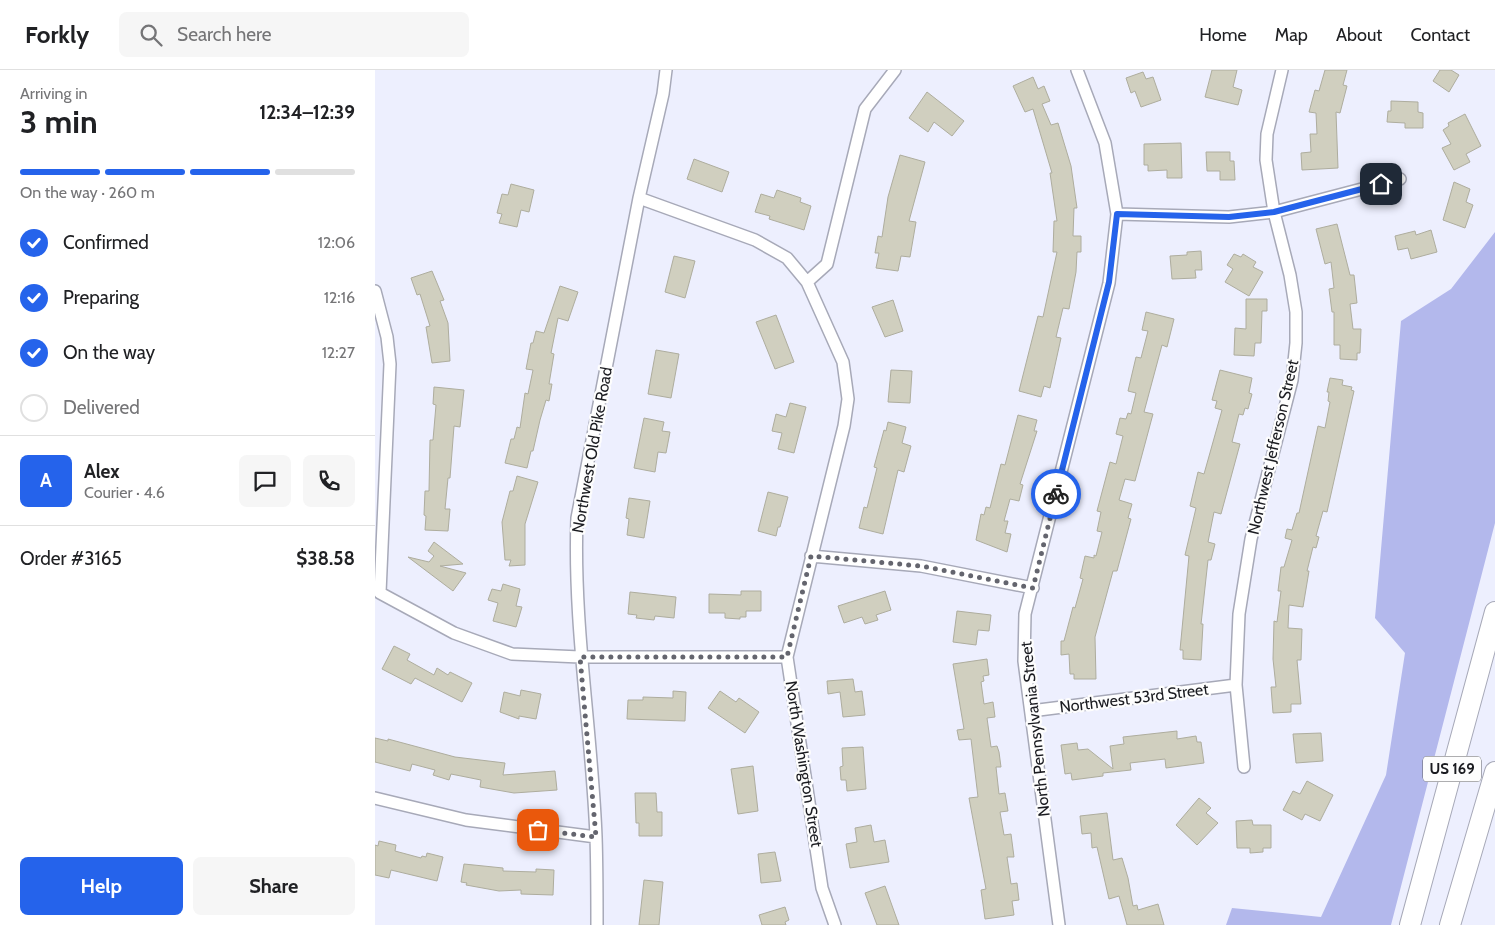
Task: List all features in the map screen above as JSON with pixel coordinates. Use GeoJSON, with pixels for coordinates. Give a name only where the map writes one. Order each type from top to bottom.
{"type":"FeatureCollection","features":[{"type":"Feature","properties":{"kind":"highway","name":"US 169"},"geometry":{"type":"LineString","coordinates":[[1410,925],[1495,612]]}},
{"type":"Feature","properties":{"kind":"highway","name":"US 169"},"geometry":{"type":"LineString","coordinates":[[1451,925],[1495,772]]}},
{"type":"Feature","properties":{"kind":"street","name":"Northwest Old Pike Road"},"geometry":{"type":"LineString","coordinates":[[597,925],[596,837],[580,657],[575,562],[577,518],[639,198],[663,94],[665,70]]}},
{"type":"Feature","properties":{"kind":"street"},"geometry":{"type":"LineString","coordinates":[[807,282],[827,264],[865,109],[895,70]]}},
{"type":"Feature","properties":{"kind":"street","name":"North Pennsylvania Street"},"geometry":{"type":"LineString","coordinates":[[1059,925],[1023,644],[1025,614],[1109,282],[1117,214],[1105,143],[1077,70]]}},
{"type":"Feature","properties":{"kind":"street","name":"Northwest Jefferson Street"},"geometry":{"type":"LineString","coordinates":[[1244,767],[1236,685],[1239,614],[1244,576],[1292,380],[1296,343],[1296,312],[1290,275],[1267,179],[1267,134],[1282,70]]}},
{"type":"Feature","properties":{"kind":"street"},"geometry":{"type":"LineString","coordinates":[[1117,214],[1229,217],[1274,212],[1400,179]]}},
{"type":"Feature","properties":{"kind":"street","name":"North Washington Street"},"geometry":{"type":"LineString","coordinates":[[639,198],[755,240],[787,258],[807,282],[840,353],[847,380],[848,399],[845,426],[787,657],[823,888],[835,925]]}},
{"type":"Feature","properties":{"kind":"street"},"geometry":{"type":"LineString","coordinates":[[375,291],[387,337],[390,364],[380,593],[454,633],[482,645],[512,654],[580,657],[787,657]]}},
{"type":"Feature","properties":{"kind":"street"},"geometry":{"type":"LineString","coordinates":[[811,556],[921,566],[1033,588]]}},
{"type":"Feature","properties":{"kind":"street","name":"Northwest 53rd Street"},"geometry":{"type":"LineString","coordinates":[[1031,711],[1236,685]]}},
{"type":"Feature","properties":{"kind":"street"},"geometry":{"type":"LineString","coordinates":[[375,798],[466,820],[596,837]]}},
{"type":"Feature","properties":{"kind":"shaded area"},"geometry":{"type":"Polygon","coordinates":[[[1495,232],[1495,523],[1391,925],[1226,925],[1232,908],[1321,917],[1386,775],[1405,653],[1375,618],[1401,321],[1451,289],[1495,232]]]}},
{"type":"Feature","properties":{"kind":"building"},"geometry":{"type":"Polygon","coordinates":[[[1212,70],[1237,70],[1233,87],[1242,90],[1238,105],[1205,97],[1212,70]]]}},
{"type":"Feature","properties":{"kind":"building"},"geometry":{"type":"Polygon","coordinates":[[[1325,70],[1347,70],[1343,85],[1347,86],[1340,113],[1336,112],[1338,168],[1302,170],[1301,153],[1311,152],[1310,134],[1317,134],[1316,113],[1309,112],[1315,90],[1319,91],[1325,70]]]}},
{"type":"Feature","properties":{"kind":"building"},"geometry":{"type":"Polygon","coordinates":[[[1440,70],[1451,70],[1459,75],[1449,92],[1433,81],[1440,70]]]}},
{"type":"Feature","properties":{"kind":"building"},"geometry":{"type":"Polygon","coordinates":[[[1143,72],[1146,79],[1153,77],[1161,100],[1141,107],[1135,91],[1131,93],[1126,78],[1143,72]]]}},
{"type":"Feature","properties":{"kind":"building"},"geometry":{"type":"Polygon","coordinates":[[[1033,77],[1038,89],[1044,86],[1050,101],[1042,104],[1051,125],[1058,123],[1071,166],[1077,208],[1074,208],[1073,236],[1081,236],[1081,252],[1077,252],[1076,272],[1069,309],[1063,308],[1056,337],[1061,338],[1050,388],[1044,386],[1041,397],[1019,391],[1038,316],[1043,317],[1057,252],[1053,252],[1054,221],[1057,221],[1050,173],[1052,173],[1033,109],[1025,112],[1013,86],[1033,77]]]}},
{"type":"Feature","properties":{"kind":"building"},"geometry":{"type":"Polygon","coordinates":[[[927,92],[964,121],[952,136],[934,122],[928,132],[909,118],[927,92]]]}},
{"type":"Feature","properties":{"kind":"building"},"geometry":{"type":"Polygon","coordinates":[[[1391,101],[1418,102],[1418,112],[1423,113],[1423,128],[1405,128],[1405,123],[1387,122],[1388,111],[1391,111],[1391,101]]]}},
{"type":"Feature","properties":{"kind":"building"},"geometry":{"type":"Polygon","coordinates":[[[1465,114],[1481,146],[1466,154],[1470,162],[1454,170],[1442,148],[1451,144],[1443,130],[1449,126],[1448,123],[1465,114]]]}},
{"type":"Feature","properties":{"kind":"building"},"geometry":{"type":"Polygon","coordinates":[[[1181,143],[1182,178],[1167,178],[1167,170],[1148,171],[1148,165],[1144,165],[1144,144],[1181,143]]]}},
{"type":"Feature","properties":{"kind":"building"},"geometry":{"type":"Polygon","coordinates":[[[1206,152],[1230,152],[1230,161],[1234,161],[1235,180],[1220,180],[1220,171],[1207,171],[1206,152]]]}},
{"type":"Feature","properties":{"kind":"building"},"geometry":{"type":"Polygon","coordinates":[[[900,155],[925,162],[909,221],[916,222],[910,257],[901,256],[898,271],[876,268],[879,253],[875,253],[878,236],[882,237],[888,197],[900,155]]]}},
{"type":"Feature","properties":{"kind":"building"},"geometry":{"type":"Polygon","coordinates":[[[694,159],[729,172],[722,192],[687,179],[694,159]]]}},
{"type":"Feature","properties":{"kind":"building"},"geometry":{"type":"Polygon","coordinates":[[[1454,182],[1470,189],[1466,202],[1473,205],[1465,228],[1443,220],[1454,182]]]}},
{"type":"Feature","properties":{"kind":"building"},"geometry":{"type":"Polygon","coordinates":[[[511,184],[534,190],[529,212],[521,210],[517,227],[499,223],[502,214],[497,213],[502,194],[508,195],[511,184]]]}},
{"type":"Feature","properties":{"kind":"building"},"geometry":{"type":"Polygon","coordinates":[[[777,190],[801,198],[800,202],[811,206],[804,230],[769,219],[770,216],[755,212],[761,194],[774,198],[777,190]]]}},
{"type":"Feature","properties":{"kind":"building"},"geometry":{"type":"Polygon","coordinates":[[[1337,224],[1350,275],[1354,275],[1357,303],[1350,304],[1353,329],[1361,329],[1360,353],[1357,353],[1357,360],[1340,359],[1340,345],[1334,345],[1334,312],[1332,312],[1329,289],[1334,288],[1331,262],[1325,264],[1316,229],[1337,224]]]}},
{"type":"Feature","properties":{"kind":"building"},"geometry":{"type":"Polygon","coordinates":[[[1431,230],[1437,252],[1411,259],[1408,248],[1398,250],[1395,236],[1415,231],[1416,235],[1431,230]]]}},
{"type":"Feature","properties":{"kind":"building"},"geometry":{"type":"Polygon","coordinates":[[[1201,251],[1202,270],[1195,270],[1196,278],[1172,279],[1170,256],[1187,255],[1187,252],[1201,251]]]}},
{"type":"Feature","properties":{"kind":"building"},"geometry":{"type":"Polygon","coordinates":[[[1234,254],[1241,257],[1243,254],[1256,262],[1253,267],[1263,272],[1249,296],[1225,282],[1233,269],[1227,265],[1234,254]]]}},
{"type":"Feature","properties":{"kind":"building"},"geometry":{"type":"Polygon","coordinates":[[[674,256],[695,261],[685,298],[665,292],[674,256]]]}},
{"type":"Feature","properties":{"kind":"building"},"geometry":{"type":"Polygon","coordinates":[[[432,271],[444,300],[440,301],[448,323],[450,361],[432,363],[426,327],[430,326],[420,294],[417,295],[411,278],[432,271]]]}},
{"type":"Feature","properties":{"kind":"building"},"geometry":{"type":"Polygon","coordinates":[[[560,286],[578,292],[568,321],[558,318],[551,353],[554,354],[549,384],[552,384],[549,401],[546,400],[527,468],[505,463],[511,439],[514,439],[517,427],[520,428],[525,393],[528,394],[533,370],[526,369],[531,343],[533,343],[536,331],[544,333],[560,286]]]}},
{"type":"Feature","properties":{"kind":"building"},"geometry":{"type":"Polygon","coordinates":[[[1246,299],[1267,299],[1267,311],[1262,311],[1261,343],[1255,343],[1254,356],[1234,355],[1235,328],[1246,329],[1246,299]]]}},
{"type":"Feature","properties":{"kind":"building"},"geometry":{"type":"Polygon","coordinates":[[[893,300],[903,331],[885,337],[872,307],[893,300]]]}},
{"type":"Feature","properties":{"kind":"building"},"geometry":{"type":"Polygon","coordinates":[[[1146,312],[1174,319],[1167,347],[1162,345],[1144,412],[1153,414],[1135,481],[1125,479],[1119,500],[1132,504],[1128,518],[1131,519],[1117,571],[1113,571],[1095,637],[1096,679],[1074,679],[1074,674],[1070,674],[1069,654],[1061,655],[1061,641],[1064,641],[1073,607],[1075,608],[1083,579],[1080,578],[1085,556],[1094,558],[1094,555],[1096,556],[1102,532],[1097,531],[1101,512],[1097,511],[1110,462],[1116,464],[1123,436],[1116,434],[1120,418],[1126,419],[1128,413],[1131,414],[1136,393],[1128,391],[1136,357],[1141,358],[1148,331],[1142,330],[1146,312]]]}},
{"type":"Feature","properties":{"kind":"building"},"geometry":{"type":"Polygon","coordinates":[[[776,315],[794,362],[775,369],[756,322],[776,315]]]}},
{"type":"Feature","properties":{"kind":"building"},"geometry":{"type":"Polygon","coordinates":[[[656,350],[679,354],[671,398],[648,394],[656,350]]]}},
{"type":"Feature","properties":{"kind":"building"},"geometry":{"type":"Polygon","coordinates":[[[891,370],[912,371],[910,403],[888,402],[891,370]]]}},
{"type":"Feature","properties":{"kind":"building"},"geometry":{"type":"Polygon","coordinates":[[[1220,370],[1252,378],[1249,393],[1252,394],[1248,409],[1245,408],[1243,415],[1239,414],[1232,442],[1240,444],[1221,514],[1214,512],[1208,542],[1215,544],[1211,560],[1208,560],[1201,624],[1203,624],[1201,660],[1183,659],[1183,650],[1180,650],[1189,556],[1185,555],[1196,508],[1190,506],[1198,472],[1204,474],[1222,410],[1215,408],[1217,401],[1212,400],[1220,370]]]}},
{"type":"Feature","properties":{"kind":"building"},"geometry":{"type":"Polygon","coordinates":[[[1330,378],[1343,380],[1342,385],[1352,387],[1351,390],[1354,391],[1327,512],[1323,511],[1316,536],[1319,537],[1316,548],[1313,547],[1307,571],[1309,571],[1303,607],[1289,605],[1288,628],[1302,629],[1301,660],[1297,660],[1301,704],[1291,704],[1291,712],[1273,713],[1271,687],[1276,687],[1273,659],[1274,621],[1277,622],[1281,591],[1278,591],[1281,567],[1284,567],[1292,540],[1285,538],[1287,529],[1292,530],[1297,513],[1299,513],[1318,426],[1325,428],[1330,402],[1328,401],[1329,392],[1327,392],[1330,378]]]}},
{"type":"Feature","properties":{"kind":"building"},"geometry":{"type":"Polygon","coordinates":[[[434,387],[464,390],[460,427],[454,426],[450,478],[448,478],[445,509],[450,509],[448,531],[425,530],[425,491],[429,491],[430,440],[433,440],[436,405],[433,404],[434,387]]]}},
{"type":"Feature","properties":{"kind":"building"},"geometry":{"type":"Polygon","coordinates":[[[790,403],[806,407],[794,453],[778,449],[782,433],[772,431],[776,414],[786,417],[790,403]]]}},
{"type":"Feature","properties":{"kind":"building"},"geometry":{"type":"Polygon","coordinates":[[[1018,415],[1037,420],[1034,431],[1037,431],[1020,484],[1023,485],[1019,501],[1010,499],[1004,521],[1008,521],[1005,533],[1011,534],[1007,552],[976,540],[981,514],[984,515],[986,507],[990,508],[1001,464],[1005,465],[1018,415]]]}},
{"type":"Feature","properties":{"kind":"building"},"geometry":{"type":"Polygon","coordinates":[[[644,418],[664,422],[662,431],[670,432],[666,453],[658,452],[655,472],[634,468],[644,418]]]}},
{"type":"Feature","properties":{"kind":"building"},"geometry":{"type":"Polygon","coordinates":[[[888,422],[906,427],[902,443],[911,446],[904,472],[898,470],[883,534],[859,528],[864,507],[867,508],[877,468],[874,467],[888,422]]]}},
{"type":"Feature","properties":{"kind":"building"},"geometry":{"type":"Polygon","coordinates":[[[517,476],[538,482],[525,524],[525,565],[509,566],[511,560],[505,560],[502,522],[510,491],[513,491],[517,476]]]}},
{"type":"Feature","properties":{"kind":"building"},"geometry":{"type":"Polygon","coordinates":[[[768,492],[788,497],[776,536],[758,531],[768,492]]]}},
{"type":"Feature","properties":{"kind":"building"},"geometry":{"type":"Polygon","coordinates":[[[629,498],[650,501],[644,538],[627,535],[629,519],[626,518],[629,498]]]}},
{"type":"Feature","properties":{"kind":"building"},"geometry":{"type":"Polygon","coordinates":[[[434,542],[463,564],[440,566],[466,573],[453,591],[408,557],[429,562],[434,556],[428,551],[434,542]]]}},
{"type":"Feature","properties":{"kind":"building"},"geometry":{"type":"Polygon","coordinates":[[[503,584],[520,589],[516,606],[522,607],[516,627],[493,621],[498,603],[488,600],[492,589],[501,591],[503,584]]]}},
{"type":"Feature","properties":{"kind":"building"},"geometry":{"type":"Polygon","coordinates":[[[741,591],[761,591],[761,611],[746,611],[746,617],[740,617],[740,619],[725,618],[725,613],[709,613],[709,594],[741,595],[741,591]]]}},
{"type":"Feature","properties":{"kind":"building"},"geometry":{"type":"Polygon","coordinates":[[[885,591],[891,610],[876,615],[878,620],[865,624],[862,617],[844,623],[838,606],[885,591]]]}},
{"type":"Feature","properties":{"kind":"building"},"geometry":{"type":"Polygon","coordinates":[[[630,592],[676,597],[674,618],[655,616],[654,620],[636,618],[637,615],[628,614],[630,592]]]}},
{"type":"Feature","properties":{"kind":"building"},"geometry":{"type":"Polygon","coordinates":[[[957,611],[991,615],[989,631],[978,630],[976,645],[953,642],[957,611]]]}},
{"type":"Feature","properties":{"kind":"building"},"geometry":{"type":"Polygon","coordinates":[[[394,646],[410,654],[407,660],[434,675],[437,668],[448,675],[450,672],[472,683],[462,702],[415,678],[411,684],[382,669],[394,646]]]}},
{"type":"Feature","properties":{"kind":"building"},"geometry":{"type":"Polygon","coordinates":[[[987,659],[989,675],[983,676],[984,681],[981,682],[984,704],[993,702],[995,717],[987,718],[991,747],[997,746],[999,752],[1001,767],[996,767],[999,794],[1005,793],[1008,811],[1000,812],[1004,835],[1011,834],[1014,857],[1007,857],[1011,884],[1017,883],[1019,900],[1012,901],[1014,915],[985,919],[981,890],[986,889],[969,798],[978,797],[971,739],[959,740],[957,730],[964,729],[953,664],[987,659]]]}},
{"type":"Feature","properties":{"kind":"building"},"geometry":{"type":"Polygon","coordinates":[[[853,679],[855,692],[862,691],[865,715],[843,717],[840,692],[828,694],[827,681],[853,679]]]}},
{"type":"Feature","properties":{"kind":"building"},"geometry":{"type":"Polygon","coordinates":[[[521,690],[541,694],[536,719],[519,716],[519,719],[500,712],[504,692],[520,696],[521,690]]]}},
{"type":"Feature","properties":{"kind":"building"},"geometry":{"type":"Polygon","coordinates":[[[673,691],[686,692],[685,721],[627,719],[628,700],[643,700],[643,697],[673,698],[673,691]]]}},
{"type":"Feature","properties":{"kind":"building"},"geometry":{"type":"Polygon","coordinates":[[[720,691],[736,702],[739,698],[759,712],[745,733],[708,708],[720,691]]]}},
{"type":"Feature","properties":{"kind":"building"},"geometry":{"type":"Polygon","coordinates":[[[1177,731],[1177,739],[1196,736],[1197,742],[1201,742],[1204,763],[1166,768],[1165,759],[1130,763],[1131,770],[1103,773],[1103,776],[1072,780],[1071,773],[1065,774],[1061,745],[1077,743],[1078,750],[1088,749],[1113,769],[1110,746],[1124,744],[1123,737],[1177,731]]]}},
{"type":"Feature","properties":{"kind":"building"},"geometry":{"type":"Polygon","coordinates":[[[1321,733],[1323,761],[1296,763],[1293,734],[1321,733]]]}},
{"type":"Feature","properties":{"kind":"building"},"geometry":{"type":"Polygon","coordinates":[[[375,738],[388,741],[388,739],[455,757],[505,763],[503,775],[555,771],[557,790],[514,793],[480,787],[481,780],[451,774],[449,780],[433,775],[435,770],[412,764],[410,771],[375,762],[375,738]]]}},
{"type":"Feature","properties":{"kind":"building"},"geometry":{"type":"Polygon","coordinates":[[[863,747],[866,789],[847,791],[846,780],[841,780],[840,767],[843,766],[842,748],[863,747]]]}},
{"type":"Feature","properties":{"kind":"building"},"geometry":{"type":"Polygon","coordinates":[[[753,766],[758,811],[738,814],[731,769],[753,766]]]}},
{"type":"Feature","properties":{"kind":"building"},"geometry":{"type":"Polygon","coordinates":[[[1307,781],[1333,795],[1320,821],[1305,814],[1302,820],[1283,810],[1293,791],[1300,794],[1307,781]]]}},
{"type":"Feature","properties":{"kind":"building"},"geometry":{"type":"Polygon","coordinates":[[[635,793],[656,793],[657,812],[662,812],[662,836],[639,836],[639,823],[636,823],[635,793]]]}},
{"type":"Feature","properties":{"kind":"building"},"geometry":{"type":"Polygon","coordinates":[[[1199,798],[1211,808],[1206,813],[1218,823],[1197,845],[1176,825],[1199,798]]]}},
{"type":"Feature","properties":{"kind":"building"},"geometry":{"type":"Polygon","coordinates":[[[1107,813],[1113,860],[1122,858],[1133,906],[1137,905],[1138,910],[1158,904],[1164,925],[1127,925],[1119,896],[1109,899],[1097,847],[1092,848],[1091,833],[1082,834],[1080,816],[1107,813]]]}},
{"type":"Feature","properties":{"kind":"building"},"geometry":{"type":"Polygon","coordinates":[[[1252,820],[1253,825],[1271,825],[1271,848],[1263,848],[1263,852],[1250,853],[1250,848],[1237,848],[1236,821],[1252,820]]]}},
{"type":"Feature","properties":{"kind":"building"},"geometry":{"type":"Polygon","coordinates":[[[871,825],[874,842],[885,840],[889,862],[850,868],[846,844],[857,842],[855,828],[871,825]]]}},
{"type":"Feature","properties":{"kind":"building"},"geometry":{"type":"Polygon","coordinates":[[[379,841],[396,845],[395,851],[421,858],[422,856],[426,857],[427,853],[443,857],[437,881],[391,870],[389,878],[375,875],[375,845],[378,846],[379,841]]]}},
{"type":"Feature","properties":{"kind":"building"},"geometry":{"type":"Polygon","coordinates":[[[775,852],[781,881],[761,883],[758,854],[775,852]]]}},
{"type":"Feature","properties":{"kind":"building"},"geometry":{"type":"Polygon","coordinates":[[[464,864],[503,868],[503,871],[536,872],[536,869],[554,870],[553,895],[521,894],[521,890],[499,891],[466,885],[467,883],[461,882],[464,864]]]}},
{"type":"Feature","properties":{"kind":"building"},"geometry":{"type":"Polygon","coordinates":[[[644,880],[663,882],[659,925],[639,925],[644,880]]]}},
{"type":"Feature","properties":{"kind":"building"},"geometry":{"type":"Polygon","coordinates":[[[885,886],[899,925],[877,925],[865,893],[885,886]]]}},
{"type":"Feature","properties":{"kind":"building"},"geometry":{"type":"Polygon","coordinates":[[[785,907],[789,920],[785,922],[786,925],[762,925],[759,915],[785,907]]]}},
{"type":"Feature","properties":{"kind":"way so far"},"geometry":{"type":"LineString","coordinates":[[538,830],[596,837],[580,657],[787,657],[811,556],[921,566],[1033,588],[1056,494]]}},
{"type":"Feature","properties":{"kind":"route"},"geometry":{"type":"LineString","coordinates":[[1056,494],[1109,282],[1117,214],[1229,217],[1274,212],[1381,184]]}}]}
